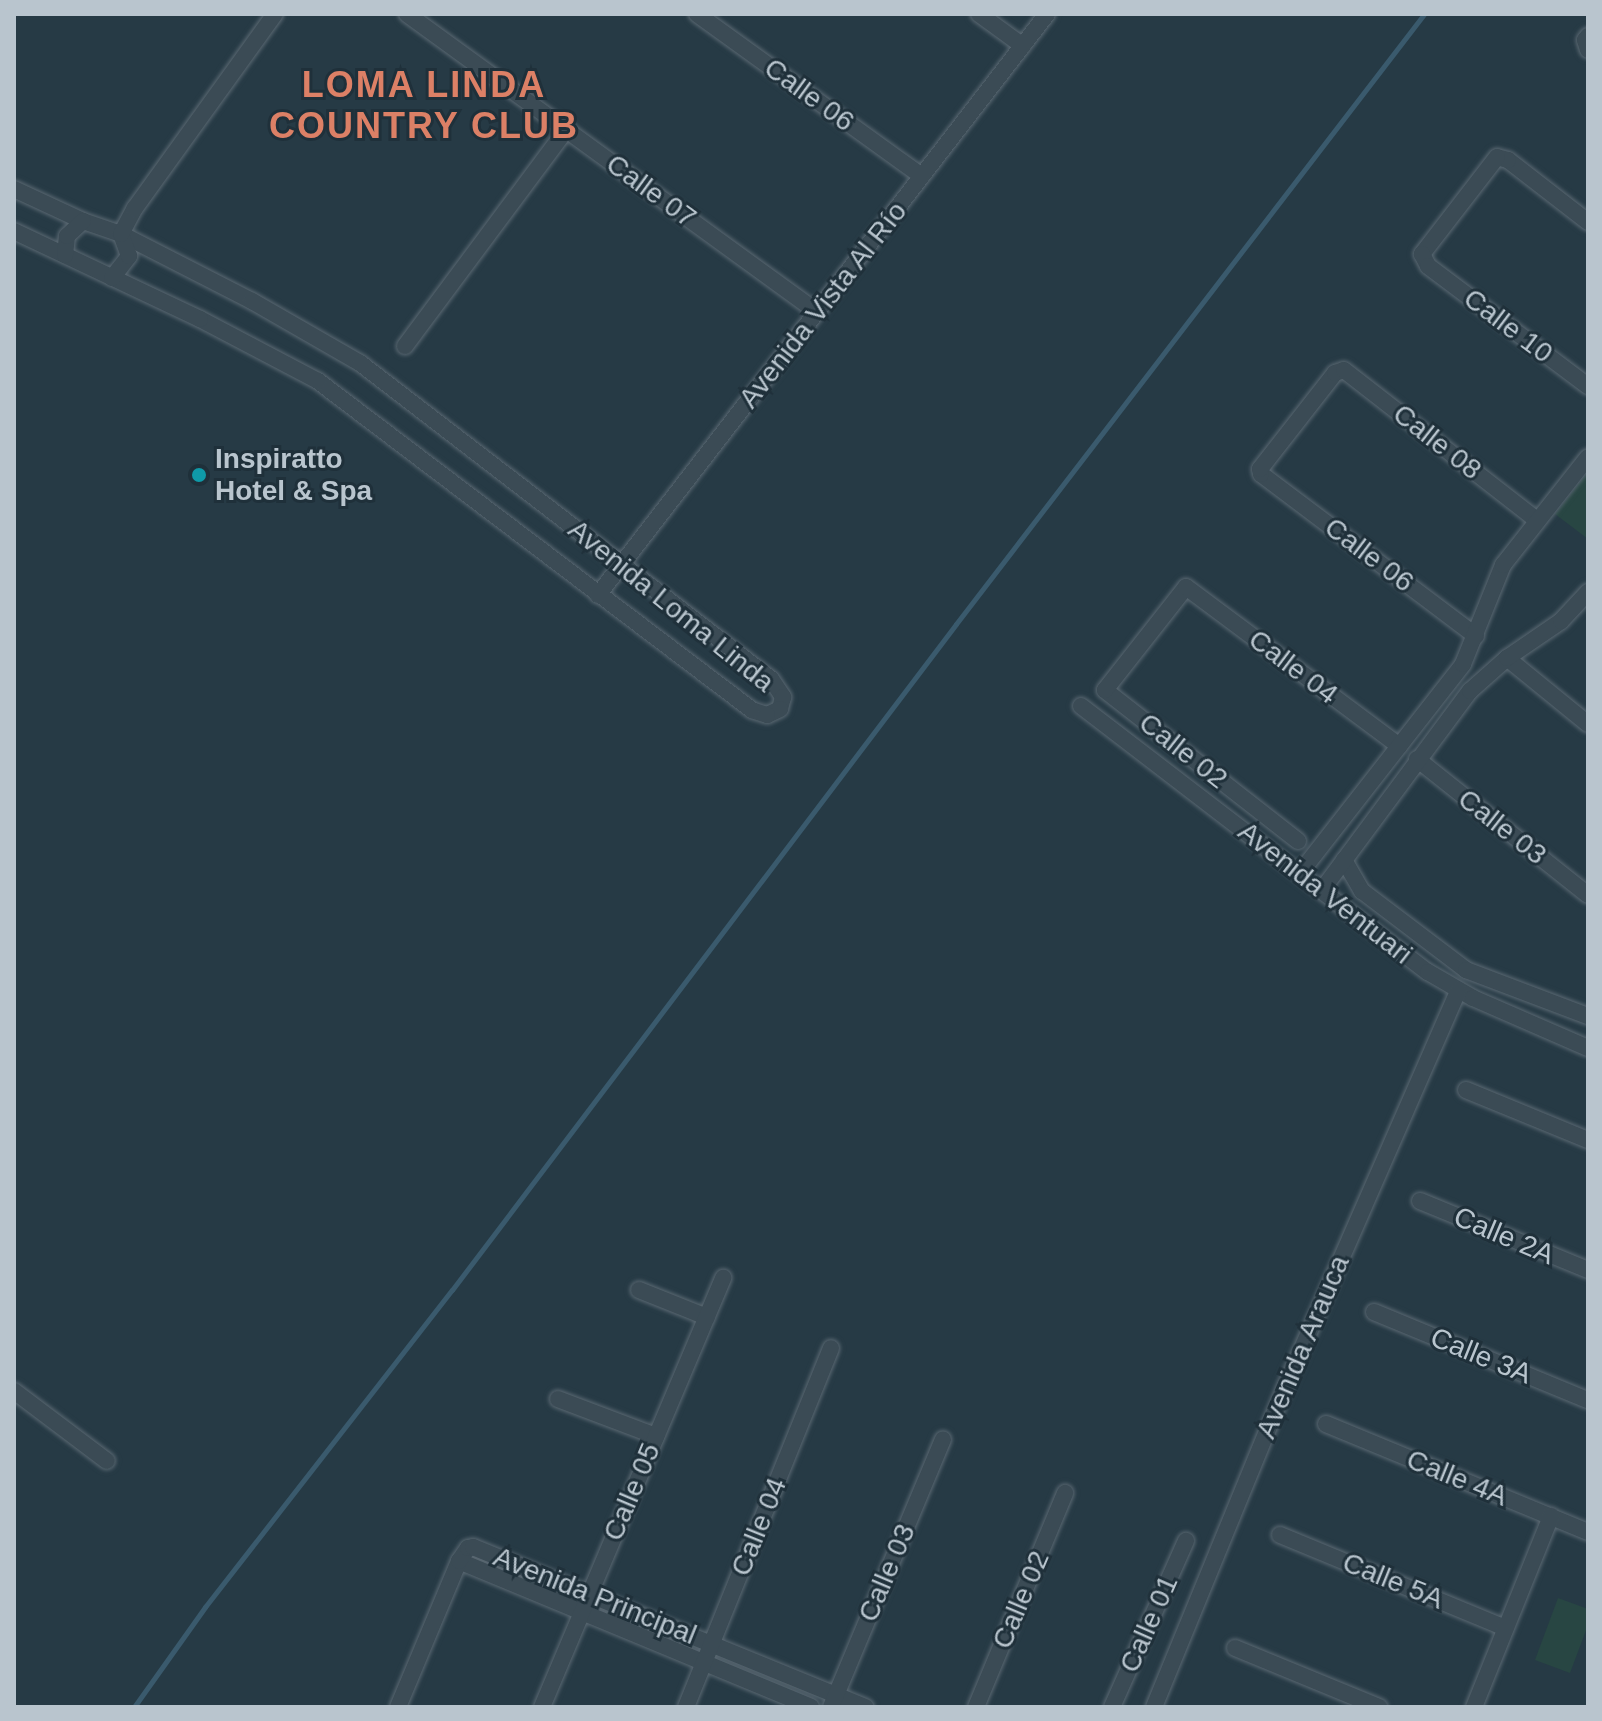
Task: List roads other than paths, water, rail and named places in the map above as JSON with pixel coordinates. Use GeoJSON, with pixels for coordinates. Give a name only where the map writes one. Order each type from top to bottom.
{"type":"FeatureCollection","features":[{"type":"Feature","properties":{"kind":"street"},"geometry":{"type":"LineString","coordinates":[[112,278],[129,256],[121,234],[135,208],[275,14]]}},
{"type":"Feature","properties":{"kind":"street","name":"Calle 07"},"geometry":{"type":"LineString","coordinates":[[407,14],[817,312]]}},
{"type":"Feature","properties":{"kind":"street","name":"Calle 06"},"geometry":{"type":"LineString","coordinates":[[697,14],[922,176]]}},
{"type":"Feature","properties":{"kind":"street"},"geometry":{"type":"LineString","coordinates":[[979,14],[1023,46]]}},
{"type":"Feature","properties":{"kind":"street","name":"Avenida Vista Al Río"},"geometry":{"type":"LineString","coordinates":[[598,595],[1047,14]]}},
{"type":"Feature","properties":{"kind":"street"},"geometry":{"type":"LineString","coordinates":[[405,346],[567,129]]}},
{"type":"Feature","properties":{"kind":"street","name":"Calle 10"},"geometry":{"type":"LineString","coordinates":[[1588,222],[1508,160],[1497,157],[1422,254],[1428,266],[1588,386]]}},
{"type":"Feature","properties":{"kind":"street","name":"Avenida Loma Linda"},"geometry":{"type":"LineString","coordinates":[[14,189],[83,221],[121,234],[310,332],[360,363],[775,683],[783,697],[780,709],[767,715],[752,710],[339,395],[243,340],[14,231]]}},
{"type":"Feature","properties":{"kind":"street"},"geometry":{"type":"LineString","coordinates":[[65,255],[67,236],[83,221]]}},
{"type":"Feature","properties":{"kind":"street","name":"Calle 08"},"geometry":{"type":"LineString","coordinates":[[1335,373],[1344,370],[1537,520]]}},
{"type":"Feature","properties":{"kind":"street","name":"Calle 06"},"geometry":{"type":"LineString","coordinates":[[1335,373],[1260,469],[1261,474],[1476,636]]}},
{"type":"Feature","properties":{"kind":"street"},"geometry":{"type":"LineString","coordinates":[[1300,873],[1454,677],[1476,636],[1503,565],[1588,457]]}},
{"type":"Feature","properties":{"kind":"street","name":"Calle 02"},"geometry":{"type":"LineString","coordinates":[[1186,587],[1105,690],[1298,841]]}},
{"type":"Feature","properties":{"kind":"street","name":"Calle 04"},"geometry":{"type":"LineString","coordinates":[[1186,587],[1399,746]]}},
{"type":"Feature","properties":{"kind":"street"},"geometry":{"type":"LineString","coordinates":[[1322,890],[1470,691],[1507,658],[1551,630],[1588,592]]}},
{"type":"Feature","properties":{"kind":"street"},"geometry":{"type":"LineString","coordinates":[[1507,658],[1588,724]]}},
{"type":"Feature","properties":{"kind":"street"},"geometry":{"type":"LineString","coordinates":[[1454,677],[1470,691]]}},
{"type":"Feature","properties":{"kind":"street","name":"Avenida Ventuari"},"geometry":{"type":"LineString","coordinates":[[1081,706],[1458,991],[1588,1048]]}},
{"type":"Feature","properties":{"kind":"street","name":"Calle 03"},"geometry":{"type":"LineString","coordinates":[[1417,759],[1588,895]]}},
{"type":"Feature","properties":{"kind":"street"},"geometry":{"type":"LineString","coordinates":[[1344,860],[1362,891],[1466,970],[1588,1016]]}},
{"type":"Feature","properties":{"kind":"street","name":"Avenida Arauca"},"geometry":{"type":"LineString","coordinates":[[1154,1707],[1286,1385],[1458,991]]}},
{"type":"Feature","properties":{"kind":"street"},"geometry":{"type":"LineString","coordinates":[[1466,1090],[1588,1140]]}},
{"type":"Feature","properties":{"kind":"street","name":"Calle 2A"},"geometry":{"type":"LineString","coordinates":[[1420,1201],[1588,1270]]}},
{"type":"Feature","properties":{"kind":"street","name":"Calle 05"},"geometry":{"type":"LineString","coordinates":[[542,1707],[723,1278]]}},
{"type":"Feature","properties":{"kind":"street"},"geometry":{"type":"LineString","coordinates":[[639,1290],[707,1317]]}},
{"type":"Feature","properties":{"kind":"street","name":"Calle 3A"},"geometry":{"type":"LineString","coordinates":[[1374,1312],[1588,1400]]}},
{"type":"Feature","properties":{"kind":"street","name":"Calle 04"},"geometry":{"type":"LineString","coordinates":[[686,1707],[831,1348]]}},
{"type":"Feature","properties":{"kind":"street"},"geometry":{"type":"LineString","coordinates":[[14,1391],[107,1461]]}},
{"type":"Feature","properties":{"kind":"street"},"geometry":{"type":"LineString","coordinates":[[558,1399],[656,1436]]}},
{"type":"Feature","properties":{"kind":"street","name":"Calle 4A"},"geometry":{"type":"LineString","coordinates":[[1326,1424],[1588,1532]]}},
{"type":"Feature","properties":{"kind":"street","name":"Calle 03"},"geometry":{"type":"LineString","coordinates":[[833,1701],[943,1439]]}},
{"type":"Feature","properties":{"kind":"street","name":"Calle 02"},"geometry":{"type":"LineString","coordinates":[[976,1707],[1065,1493]]}},
{"type":"Feature","properties":{"kind":"street"},"geometry":{"type":"LineString","coordinates":[[1474,1707],[1551,1516]]}},
{"type":"Feature","properties":{"kind":"street","name":"Calle 5A"},"geometry":{"type":"LineString","coordinates":[[1280,1535],[1506,1628]]}},
{"type":"Feature","properties":{"kind":"street","name":"Calle 01"},"geometry":{"type":"LineString","coordinates":[[1112,1707],[1186,1541]]}},
{"type":"Feature","properties":{"kind":"street","name":"Avenida Principal"},"geometry":{"type":"LineString","coordinates":[[811,1707],[459,1561],[468,1548],[478,1547],[713,1644],[833,1701],[866,1707]]}},
{"type":"Feature","properties":{"kind":"street"},"geometry":{"type":"LineString","coordinates":[[398,1707],[459,1561]]}},
{"type":"Feature","properties":{"kind":"street"},"geometry":{"type":"LineString","coordinates":[[1235,1648],[1379,1707]]}},
{"type":"Feature","properties":{"kind":"waterway"},"geometry":{"type":"LineString","coordinates":[[134,1707],[205,1607],[452,1290],[956,624],[1424,14]]}},
{"type":"Feature","properties":{"kind":"place","name":"Inspiratto Hotel & Spa"},"geometry":{"type":"Point","coordinates":[199,475]}},
{"type":"Feature","properties":{"kind":"district","name":"LOMA LINDA COUNTRY CLUB"},"geometry":{"type":"Point","coordinates":[424,104]}}]}
